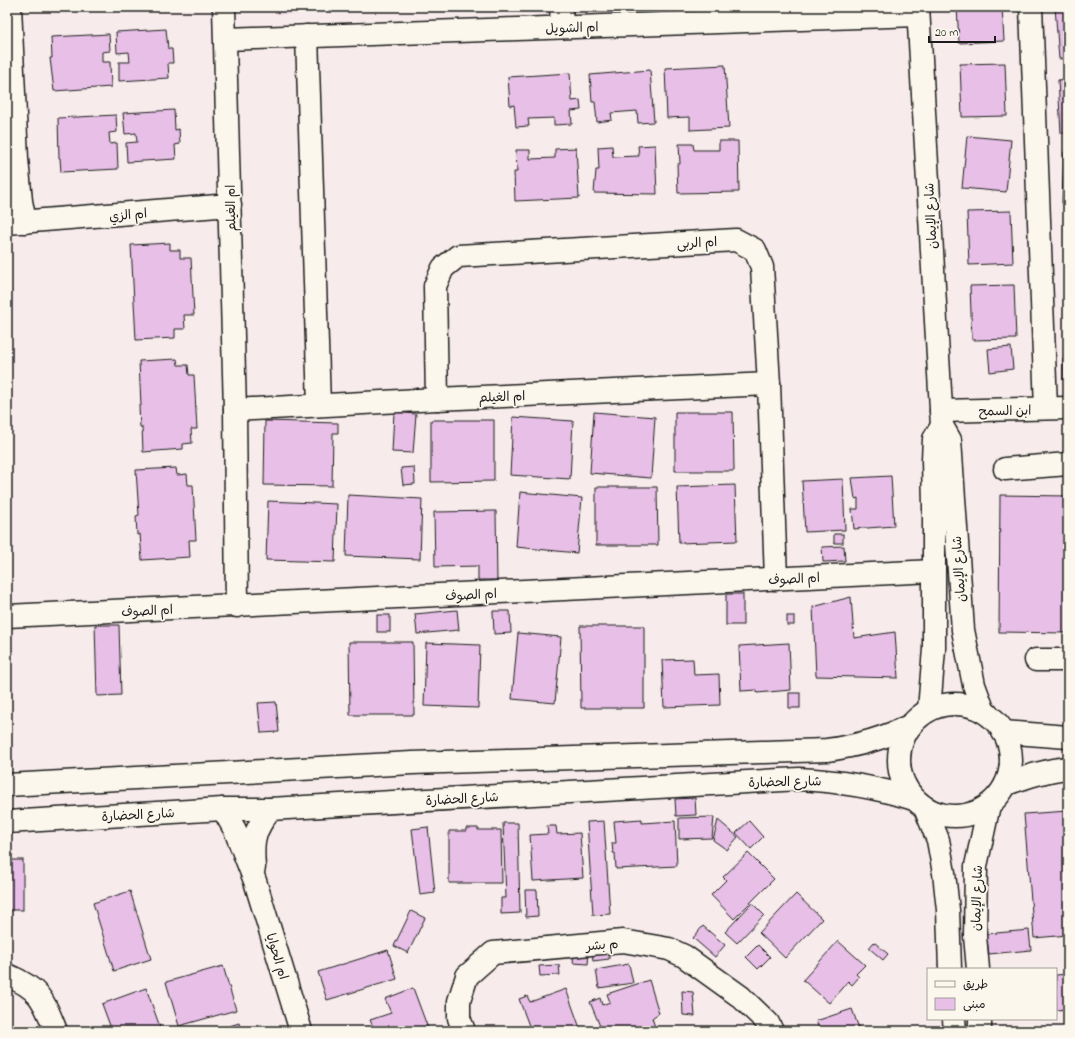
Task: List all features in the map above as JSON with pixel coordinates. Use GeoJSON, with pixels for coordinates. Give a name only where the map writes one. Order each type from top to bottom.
{"type":"FeatureCollection","features":[{"type":"Feature","properties":{"kind":"street","name":"ام الغيلم"},"geometry":{"type":"LineString","coordinates":[[224,7],[235,410],[237,606]]}},
{"type":"Feature","properties":{"kind":"street"},"geometry":{"type":"LineString","coordinates":[[1030,7],[1046,408]]}},
{"type":"Feature","properties":{"kind":"street","name":"ام الشويل"},"geometry":{"type":"LineString","coordinates":[[226,38],[307,36],[561,17],[918,11]]}},
{"type":"Feature","properties":{"kind":"street","name":"شارع الإيمان"},"geometry":{"type":"LineString","coordinates":[[918,11],[942,418],[950,440],[963,630],[974,685],[984,712]]}},
{"type":"Feature","properties":{"kind":"street"},"geometry":{"type":"LineString","coordinates":[[9,21],[21,201],[16,222]]}},
{"type":"Feature","properties":{"kind":"street"},"geometry":{"type":"LineString","coordinates":[[307,36],[319,405]]}},
{"type":"Feature","properties":{"kind":"street","name":"ام الزي"},"geometry":{"type":"LineString","coordinates":[[16,222],[230,205]]}},
{"type":"Feature","properties":{"kind":"street","name":"ام الربى"},"geometry":{"type":"LineString","coordinates":[[437,399],[435,286],[443,268],[458,256],[736,240],[755,250],[762,267],[769,384],[776,579]]}},
{"type":"Feature","properties":{"kind":"street","name":"ام الغيلم"},"geometry":{"type":"LineString","coordinates":[[235,410],[769,384]]}},
{"type":"Feature","properties":{"kind":"street","name":"ابن السمح"},"geometry":{"type":"LineString","coordinates":[[942,418],[1046,408],[1068,408]]}},
{"type":"Feature","properties":{"kind":"street","name":"شارع الإيمان"},"geometry":{"type":"LineString","coordinates":[[929,710],[934,649],[933,446],[942,418]]}},
{"type":"Feature","properties":{"kind":"street"},"geometry":{"type":"LineString","coordinates":[[1005,469],[1068,464]]}},
{"type":"Feature","properties":{"kind":"street","name":"ام الصوف"},"geometry":{"type":"LineString","coordinates":[[7,616],[934,571]]}},
{"type":"Feature","properties":{"kind":"street"},"geometry":{"type":"LineString","coordinates":[[1036,660],[1068,660]]}},
{"type":"Feature","properties":{"kind":"street"},"geometry":{"type":"LineString","coordinates":[[957,704],[984,712],[995,721],[1003,732],[1008,744],[1011,758],[1010,771],[1006,784],[989,805],[977,812],[964,816],[950,816],[937,813],[920,804],[906,788],[901,776],[898,763],[899,749],[903,736],[920,715],[942,705],[957,704]]}},
{"type":"Feature","properties":{"kind":"street"},"geometry":{"type":"LineString","coordinates":[[7,785],[412,763],[827,750],[870,742],[911,725]]}},
{"type":"Feature","properties":{"kind":"street"},"geometry":{"type":"LineString","coordinates":[[1003,732],[1068,737]]}},
{"type":"Feature","properties":{"kind":"street"},"geometry":{"type":"LineString","coordinates":[[1006,784],[1037,774],[1068,768]]}},
{"type":"Feature","properties":{"kind":"street","name":"شارع الحضارة"},"geometry":{"type":"LineString","coordinates":[[7,822],[223,809],[270,809],[799,779],[829,780],[858,784],[886,790],[920,804]]}},
{"type":"Feature","properties":{"kind":"street","name":"شارع الإيمان"},"geometry":{"type":"LineString","coordinates":[[920,804],[938,840],[944,873],[948,910],[950,968]]}},
{"type":"Feature","properties":{"kind":"street","name":"شارع الإيمان"},"geometry":{"type":"LineString","coordinates":[[978,968],[975,936],[976,866],[989,805]]}},
{"type":"Feature","properties":{"kind":"street","name":"ام الحوايا"},"geometry":{"type":"LineString","coordinates":[[223,809],[235,830],[255,881],[301,1031]]}},
{"type":"Feature","properties":{"kind":"street","name":"ام الحوايا"},"geometry":{"type":"LineString","coordinates":[[255,881],[252,847],[258,825],[270,809]]}},
{"type":"Feature","properties":{"kind":"street","name":"م بشر"},"geometry":{"type":"LineString","coordinates":[[464,1031],[459,1018],[459,1001],[467,976],[493,953],[623,942],[669,949],[684,956],[741,997],[768,1023],[772,1031]]}},
{"type":"Feature","properties":{"kind":"street"},"geometry":{"type":"LineString","coordinates":[[7,975],[22,981],[35,991],[45,1004],[56,1031]]}},
{"type":"Feature","properties":{"kind":"street"},"geometry":{"type":"LineString","coordinates":[[954,1020],[956,1031]]}},
{"type":"Feature","properties":{"kind":"street"},"geometry":{"type":"LineString","coordinates":[[980,1020],[980,1031]]}},
{"type":"Feature","properties":{"kind":"shaded area"},"geometry":{"type":"Polygon","coordinates":[[[268,7],[467,7],[279,15],[268,7]]]}},
{"type":"Feature","properties":{"kind":"building"},"geometry":{"type":"Polygon","coordinates":[[[57,7],[115,7],[58,10],[57,7]]]}},
{"type":"Feature","properties":{"kind":"building"},"geometry":{"type":"Polygon","coordinates":[[[957,7],[1002,7],[1004,41],[959,43],[957,7]]]}},
{"type":"Feature","properties":{"kind":"building"},"geometry":{"type":"Polygon","coordinates":[[[1055,7],[1068,7],[1068,58],[1059,59],[1055,7]]]}},
{"type":"Feature","properties":{"kind":"building"},"geometry":{"type":"Polygon","coordinates":[[[166,29],[168,49],[172,49],[173,63],[168,63],[169,78],[119,81],[119,62],[130,62],[129,52],[117,53],[116,32],[166,29]]]}},
{"type":"Feature","properties":{"kind":"building"},"geometry":{"type":"Polygon","coordinates":[[[109,34],[110,51],[102,52],[102,62],[110,62],[111,87],[54,91],[50,58],[52,58],[51,37],[109,34]]]}},
{"type":"Feature","properties":{"kind":"building"},"geometry":{"type":"Polygon","coordinates":[[[1005,63],[1007,116],[962,117],[960,64],[1005,63]]]}},
{"type":"Feature","properties":{"kind":"building"},"geometry":{"type":"Polygon","coordinates":[[[725,65],[729,128],[690,130],[690,117],[667,118],[665,68],[725,65]]]}},
{"type":"Feature","properties":{"kind":"building"},"geometry":{"type":"Polygon","coordinates":[[[650,70],[654,122],[638,123],[637,111],[611,113],[612,120],[597,122],[595,102],[592,102],[590,75],[650,70]]]}},
{"type":"Feature","properties":{"kind":"building"},"geometry":{"type":"Polygon","coordinates":[[[570,73],[572,101],[580,100],[581,110],[571,111],[572,124],[554,125],[554,118],[528,119],[529,126],[516,127],[514,105],[510,106],[508,77],[570,73]]]}},
{"type":"Feature","properties":{"kind":"building"},"geometry":{"type":"Polygon","coordinates":[[[1068,79],[1068,133],[1061,133],[1058,80],[1068,79]]]}},
{"type":"Feature","properties":{"kind":"building"},"geometry":{"type":"Polygon","coordinates":[[[174,110],[175,130],[179,129],[180,144],[175,145],[176,159],[127,162],[126,143],[137,142],[136,133],[125,134],[123,113],[174,110]]]}},
{"type":"Feature","properties":{"kind":"building"},"geometry":{"type":"Polygon","coordinates":[[[116,115],[117,132],[109,133],[110,144],[117,143],[118,169],[61,172],[59,158],[58,118],[116,115]]]}},
{"type":"Feature","properties":{"kind":"building"},"geometry":{"type":"Polygon","coordinates":[[[967,136],[1011,140],[1006,192],[962,188],[967,136]]]}},
{"type":"Feature","properties":{"kind":"building"},"geometry":{"type":"Polygon","coordinates":[[[719,141],[738,141],[739,192],[678,193],[677,164],[680,164],[679,144],[693,144],[694,150],[719,150],[719,141]]]}},
{"type":"Feature","properties":{"kind":"building"},"geometry":{"type":"Polygon","coordinates":[[[655,145],[657,194],[594,193],[596,170],[599,170],[598,147],[612,146],[613,157],[639,156],[638,146],[655,145]]]}},
{"type":"Feature","properties":{"kind":"building"},"geometry":{"type":"Polygon","coordinates":[[[576,148],[579,198],[515,201],[514,172],[517,172],[516,150],[530,150],[530,159],[555,158],[555,149],[576,148]]]}},
{"type":"Feature","properties":{"kind":"building"},"geometry":{"type":"Polygon","coordinates":[[[1064,152],[1068,152],[1068,204],[1062,203],[1064,152]]]}},
{"type":"Feature","properties":{"kind":"building"},"geometry":{"type":"Polygon","coordinates":[[[1011,211],[1013,263],[969,265],[967,212],[1011,211]]]}},
{"type":"Feature","properties":{"kind":"building"},"geometry":{"type":"Polygon","coordinates":[[[1065,228],[1068,228],[1068,271],[1065,228]]]}},
{"type":"Feature","properties":{"kind":"building"},"geometry":{"type":"Polygon","coordinates":[[[170,243],[170,250],[180,250],[180,258],[191,258],[194,315],[184,315],[185,329],[175,329],[175,338],[136,340],[131,245],[170,243]]]}},
{"type":"Feature","properties":{"kind":"building"},"geometry":{"type":"Polygon","coordinates":[[[1014,285],[1016,339],[972,340],[970,286],[1014,285]]]}},
{"type":"Feature","properties":{"kind":"building"},"geometry":{"type":"Polygon","coordinates":[[[1011,347],[1013,369],[990,372],[988,349],[1011,347]]]}},
{"type":"Feature","properties":{"kind":"building"},"geometry":{"type":"Polygon","coordinates":[[[177,359],[178,365],[188,365],[189,375],[194,375],[197,429],[191,429],[192,443],[183,444],[183,449],[143,452],[139,406],[141,406],[139,361],[177,359]]]}},
{"type":"Feature","properties":{"kind":"building"},"geometry":{"type":"Polygon","coordinates":[[[1063,359],[1068,359],[1068,379],[1063,380],[1063,359]]]}},
{"type":"Feature","properties":{"kind":"building"},"geometry":{"type":"Polygon","coordinates":[[[394,412],[416,414],[413,453],[392,452],[394,412]]]}},
{"type":"Feature","properties":{"kind":"building"},"geometry":{"type":"Polygon","coordinates":[[[594,412],[655,417],[651,478],[590,473],[594,412]]]}},
{"type":"Feature","properties":{"kind":"building"},"geometry":{"type":"Polygon","coordinates":[[[675,412],[733,412],[734,471],[675,471],[675,412]]]}},
{"type":"Feature","properties":{"kind":"building"},"geometry":{"type":"Polygon","coordinates":[[[513,417],[573,421],[570,479],[510,475],[513,417]]]}},
{"type":"Feature","properties":{"kind":"building"},"geometry":{"type":"Polygon","coordinates":[[[431,420],[494,420],[494,481],[431,482],[431,420]]]}},
{"type":"Feature","properties":{"kind":"building"},"geometry":{"type":"Polygon","coordinates":[[[265,421],[338,423],[338,433],[333,433],[332,486],[264,485],[265,421]]]}},
{"type":"Feature","properties":{"kind":"building"},"geometry":{"type":"Polygon","coordinates":[[[414,467],[415,484],[403,485],[401,468],[414,467]]]}},
{"type":"Feature","properties":{"kind":"building"},"geometry":{"type":"Polygon","coordinates":[[[176,468],[177,475],[187,474],[188,485],[193,485],[196,540],[189,540],[190,557],[142,560],[140,534],[137,535],[136,516],[139,515],[136,470],[176,468]]]}},
{"type":"Feature","properties":{"kind":"building"},"geometry":{"type":"Polygon","coordinates":[[[891,476],[894,526],[854,529],[852,509],[858,509],[858,498],[855,499],[852,478],[891,476]]]}},
{"type":"Feature","properties":{"kind":"building"},"geometry":{"type":"Polygon","coordinates":[[[843,479],[845,530],[805,532],[802,481],[843,479]]]}},
{"type":"Feature","properties":{"kind":"building"},"geometry":{"type":"Polygon","coordinates":[[[735,485],[737,541],[679,543],[677,487],[735,485]]]}},
{"type":"Feature","properties":{"kind":"building"},"geometry":{"type":"Polygon","coordinates":[[[596,487],[657,487],[658,545],[596,545],[596,487]]]}},
{"type":"Feature","properties":{"kind":"building"},"geometry":{"type":"Polygon","coordinates":[[[520,492],[582,498],[577,553],[516,547],[520,492]]]}},
{"type":"Feature","properties":{"kind":"building"},"geometry":{"type":"Polygon","coordinates":[[[348,495],[422,499],[420,559],[346,556],[348,495]]]}},
{"type":"Feature","properties":{"kind":"building"},"geometry":{"type":"Polygon","coordinates":[[[1000,495],[1068,496],[1068,633],[999,632],[1000,495]]]}},
{"type":"Feature","properties":{"kind":"building"},"geometry":{"type":"Polygon","coordinates":[[[268,501],[337,504],[335,562],[266,560],[268,501]]]}},
{"type":"Feature","properties":{"kind":"building"},"geometry":{"type":"Polygon","coordinates":[[[496,511],[497,580],[478,580],[478,566],[435,567],[434,512],[496,511]]]}},
{"type":"Feature","properties":{"kind":"building"},"geometry":{"type":"Polygon","coordinates":[[[834,534],[843,534],[843,543],[834,543],[834,534]]]}},
{"type":"Feature","properties":{"kind":"building"},"geometry":{"type":"Polygon","coordinates":[[[844,546],[845,561],[823,562],[822,547],[844,546]]]}},
{"type":"Feature","properties":{"kind":"building"},"geometry":{"type":"Polygon","coordinates":[[[726,594],[743,594],[743,625],[726,625],[726,594]]]}},
{"type":"Feature","properties":{"kind":"building"},"geometry":{"type":"Polygon","coordinates":[[[851,597],[854,638],[895,632],[898,678],[816,676],[813,607],[851,597]]]}},
{"type":"Feature","properties":{"kind":"building"},"geometry":{"type":"Polygon","coordinates":[[[457,610],[459,630],[417,634],[415,614],[457,610]]]}},
{"type":"Feature","properties":{"kind":"building"},"geometry":{"type":"Polygon","coordinates":[[[493,611],[510,611],[511,633],[494,634],[493,611]]]}},
{"type":"Feature","properties":{"kind":"building"},"geometry":{"type":"Polygon","coordinates":[[[377,615],[390,615],[390,632],[377,632],[377,615]]]}},
{"type":"Feature","properties":{"kind":"building"},"geometry":{"type":"Polygon","coordinates":[[[787,616],[794,616],[794,625],[787,625],[787,616]]]}},
{"type":"Feature","properties":{"kind":"building"},"geometry":{"type":"Polygon","coordinates":[[[95,625],[119,625],[121,695],[97,696],[95,625]]]}},
{"type":"Feature","properties":{"kind":"building"},"geometry":{"type":"Polygon","coordinates":[[[580,626],[644,626],[644,708],[581,708],[580,626]]]}},
{"type":"Feature","properties":{"kind":"building"},"geometry":{"type":"Polygon","coordinates":[[[518,633],[561,637],[555,703],[512,699],[518,633]]]}},
{"type":"Feature","properties":{"kind":"building"},"geometry":{"type":"Polygon","coordinates":[[[349,642],[413,642],[414,715],[350,715],[349,642]]]}},
{"type":"Feature","properties":{"kind":"building"},"geometry":{"type":"Polygon","coordinates":[[[426,643],[480,645],[478,708],[424,706],[426,643]]]}},
{"type":"Feature","properties":{"kind":"building"},"geometry":{"type":"Polygon","coordinates":[[[789,643],[791,690],[757,693],[757,690],[741,691],[739,646],[789,643]]]}},
{"type":"Feature","properties":{"kind":"building"},"geometry":{"type":"Polygon","coordinates":[[[693,659],[694,675],[719,674],[720,705],[664,707],[662,660],[693,659]]]}},
{"type":"Feature","properties":{"kind":"building"},"geometry":{"type":"Polygon","coordinates":[[[789,693],[800,693],[800,708],[789,708],[789,693]]]}},
{"type":"Feature","properties":{"kind":"building"},"geometry":{"type":"Polygon","coordinates":[[[276,702],[279,732],[261,733],[258,703],[276,702]]]}},
{"type":"Feature","properties":{"kind":"building"},"geometry":{"type":"Polygon","coordinates":[[[695,798],[696,815],[676,816],[675,799],[695,798]]]}},
{"type":"Feature","properties":{"kind":"building"},"geometry":{"type":"Polygon","coordinates":[[[1068,811],[1068,935],[1034,938],[1024,814],[1068,811]]]}},
{"type":"Feature","properties":{"kind":"building"},"geometry":{"type":"Polygon","coordinates":[[[714,817],[712,838],[679,839],[679,818],[714,817]]]}},
{"type":"Feature","properties":{"kind":"building"},"geometry":{"type":"Polygon","coordinates":[[[642,819],[642,823],[675,821],[677,866],[616,869],[615,853],[613,853],[612,843],[616,843],[614,821],[642,819]]]}},
{"type":"Feature","properties":{"kind":"building"},"geometry":{"type":"Polygon","coordinates":[[[718,820],[738,837],[727,850],[713,840],[718,820]]]}},
{"type":"Feature","properties":{"kind":"building"},"geometry":{"type":"Polygon","coordinates":[[[604,821],[610,914],[593,915],[587,822],[604,821]]]}},
{"type":"Feature","properties":{"kind":"building"},"geometry":{"type":"Polygon","coordinates":[[[749,821],[763,837],[751,849],[736,833],[749,821]]]}},
{"type":"Feature","properties":{"kind":"building"},"geometry":{"type":"Polygon","coordinates":[[[503,823],[518,823],[520,913],[501,914],[501,898],[506,898],[503,823]]]}},
{"type":"Feature","properties":{"kind":"building"},"geometry":{"type":"Polygon","coordinates":[[[547,826],[556,826],[557,834],[580,833],[583,878],[533,881],[530,835],[548,834],[547,826]]]}},
{"type":"Feature","properties":{"kind":"building"},"geometry":{"type":"Polygon","coordinates":[[[428,827],[435,893],[420,895],[412,829],[428,827]]]}},
{"type":"Feature","properties":{"kind":"building"},"geometry":{"type":"Polygon","coordinates":[[[466,828],[478,828],[478,830],[501,830],[502,883],[449,883],[449,831],[466,831],[466,828]]]}},
{"type":"Feature","properties":{"kind":"building"},"geometry":{"type":"Polygon","coordinates":[[[748,853],[774,879],[734,919],[711,895],[726,880],[723,877],[748,853]]]}},
{"type":"Feature","properties":{"kind":"building"},"geometry":{"type":"Polygon","coordinates":[[[7,860],[23,860],[23,910],[7,910],[7,860]]]}},
{"type":"Feature","properties":{"kind":"building"},"geometry":{"type":"Polygon","coordinates":[[[525,890],[537,890],[538,916],[526,917],[525,890]]]}},
{"type":"Feature","properties":{"kind":"building"},"geometry":{"type":"Polygon","coordinates":[[[130,891],[151,959],[114,971],[93,903],[130,891]]]}},
{"type":"Feature","properties":{"kind":"building"},"geometry":{"type":"Polygon","coordinates":[[[796,894],[822,919],[785,958],[759,933],[796,894]]]}},
{"type":"Feature","properties":{"kind":"building"},"geometry":{"type":"Polygon","coordinates":[[[752,903],[764,915],[737,943],[725,932],[752,903]]]}},
{"type":"Feature","properties":{"kind":"building"},"geometry":{"type":"Polygon","coordinates":[[[411,911],[425,918],[408,953],[394,946],[411,911]]]}},
{"type":"Feature","properties":{"kind":"building"},"geometry":{"type":"Polygon","coordinates":[[[703,926],[725,945],[715,957],[693,938],[703,926]]]}},
{"type":"Feature","properties":{"kind":"building"},"geometry":{"type":"Polygon","coordinates":[[[1029,930],[1031,950],[989,954],[986,934],[1029,930]]]}},
{"type":"Feature","properties":{"kind":"building"},"geometry":{"type":"Polygon","coordinates":[[[838,941],[865,965],[856,974],[859,977],[852,985],[848,981],[829,1003],[803,980],[838,941]]]}},
{"type":"Feature","properties":{"kind":"building"},"geometry":{"type":"Polygon","coordinates":[[[874,942],[888,954],[883,960],[869,948],[874,942]]]}},
{"type":"Feature","properties":{"kind":"building"},"geometry":{"type":"Polygon","coordinates":[[[758,945],[770,957],[758,969],[746,957],[758,945]]]}},
{"type":"Feature","properties":{"kind":"building"},"geometry":{"type":"Polygon","coordinates":[[[609,949],[609,959],[593,961],[592,950],[609,949]]]}},
{"type":"Feature","properties":{"kind":"building"},"geometry":{"type":"Polygon","coordinates":[[[388,950],[397,979],[327,1000],[318,972],[388,950]]]}},
{"type":"Feature","properties":{"kind":"building"},"geometry":{"type":"Polygon","coordinates":[[[574,952],[589,952],[588,964],[573,963],[574,952]]]}},
{"type":"Feature","properties":{"kind":"building"},"geometry":{"type":"Polygon","coordinates":[[[629,964],[633,983],[599,988],[596,970],[629,964]]]}},
{"type":"Feature","properties":{"kind":"building"},"geometry":{"type":"Polygon","coordinates":[[[559,965],[560,975],[540,976],[539,966],[559,965]]]}},
{"type":"Feature","properties":{"kind":"building"},"geometry":{"type":"Polygon","coordinates":[[[223,966],[236,1010],[179,1026],[166,982],[223,966]]]}},
{"type":"Feature","properties":{"kind":"building"},"geometry":{"type":"Polygon","coordinates":[[[1068,974],[1068,1009],[1057,1010],[1057,975],[1068,974]]]}},
{"type":"Feature","properties":{"kind":"building"},"geometry":{"type":"Polygon","coordinates":[[[649,980],[659,1013],[652,1018],[655,1027],[654,1031],[602,1031],[590,1002],[600,998],[602,1005],[610,1002],[607,994],[649,980]]]}},
{"type":"Feature","properties":{"kind":"building"},"geometry":{"type":"Polygon","coordinates":[[[146,988],[160,1027],[150,1031],[112,1031],[102,1004],[146,988]]]}},
{"type":"Feature","properties":{"kind":"building"},"geometry":{"type":"Polygon","coordinates":[[[413,988],[429,1031],[375,1031],[370,1020],[391,1013],[385,999],[413,988]]]}},
{"type":"Feature","properties":{"kind":"building"},"geometry":{"type":"Polygon","coordinates":[[[566,989],[581,1031],[531,1031],[519,999],[527,996],[530,1002],[566,989]]]}},
{"type":"Feature","properties":{"kind":"building"},"geometry":{"type":"Polygon","coordinates":[[[682,991],[693,992],[695,1016],[683,1015],[682,991]]]}},
{"type":"Feature","properties":{"kind":"building"},"geometry":{"type":"Polygon","coordinates":[[[852,1009],[860,1031],[820,1031],[816,1021],[852,1009]]]}},
{"type":"Feature","properties":{"kind":"building"},"geometry":{"type":"Polygon","coordinates":[[[239,1023],[241,1031],[214,1031],[239,1023]]]}}]}
